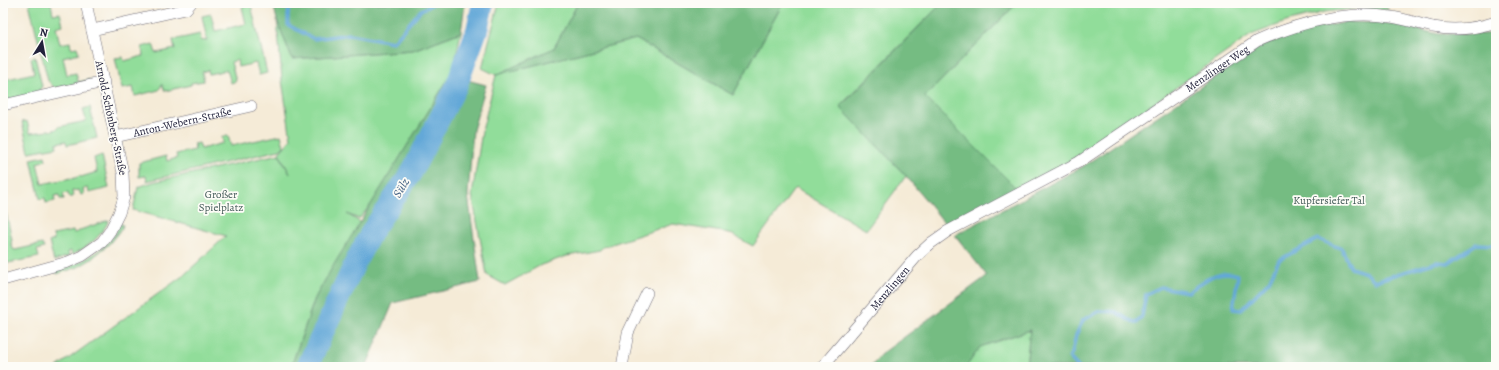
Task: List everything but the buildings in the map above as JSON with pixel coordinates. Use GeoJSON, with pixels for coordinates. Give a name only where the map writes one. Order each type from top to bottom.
{"type":"FeatureCollection","features":[{"type":"Feature","properties":{"kind":"street","name":"Arnold-Schönberg-Straße"},"geometry":{"type":"LineString","coordinates":[[3,280],[68,262],[93,250],[106,236],[119,213],[124,197],[123,173],[86,3]]}},
{"type":"Feature","properties":{"kind":"street"},"geometry":{"type":"LineString","coordinates":[[92,30],[186,9],[190,3]]}},
{"type":"Feature","properties":{"kind":"street","name":"Menzlinger Weg"},"geometry":{"type":"LineString","coordinates":[[968,221],[1079,162],[1230,58],[1257,41],[1281,31],[1306,23],[1326,19],[1367,15],[1390,16],[1433,27],[1452,29],[1480,27],[1496,22]]}},
{"type":"Feature","properties":{"kind":"street"},"geometry":{"type":"LineString","coordinates":[[3,105],[104,82]]}},
{"type":"Feature","properties":{"kind":"street","name":"Anton-Webern-Straße"},"geometry":{"type":"LineString","coordinates":[[115,137],[250,106]]}},
{"type":"Feature","properties":{"kind":"street","name":"Menzlingen"},"geometry":{"type":"LineString","coordinates":[[822,367],[917,256],[942,235],[968,221]]}},
{"type":"Feature","properties":{"kind":"street"},"geometry":{"type":"LineString","coordinates":[[622,367],[628,333],[647,293]]}},
{"type":"Feature","properties":{"kind":"green space"},"geometry":{"type":"Polygon","coordinates":[[[29,3],[51,3],[53,14],[60,13],[63,25],[56,27],[60,44],[70,42],[71,48],[77,47],[79,53],[63,57],[67,75],[76,73],[78,82],[92,80],[55,88],[48,81],[29,3]]]}},
{"type":"Feature","properties":{"kind":"green space"},"geometry":{"type":"Polygon","coordinates":[[[273,3],[465,4],[461,32],[413,50],[292,59],[277,20],[273,3]]]}},
{"type":"Feature","properties":{"kind":"green space"},"geometry":{"type":"Polygon","coordinates":[[[499,3],[578,3],[554,48],[499,74],[636,39],[733,95],[783,3],[942,3],[840,106],[906,176],[866,230],[795,188],[753,246],[729,233],[673,224],[603,247],[600,250],[567,256],[541,265],[505,285],[487,275],[472,195],[482,131],[496,75],[482,68],[499,3]]]}},
{"type":"Feature","properties":{"kind":"green space"},"geometry":{"type":"Polygon","coordinates":[[[578,3],[783,3],[733,95],[636,39],[496,75],[554,48],[578,3]]]}},
{"type":"Feature","properties":{"kind":"green space"},"geometry":{"type":"Polygon","coordinates":[[[942,3],[1017,3],[925,97],[1017,189],[948,227],[906,176],[840,107],[942,3]]]}},
{"type":"Feature","properties":{"kind":"green space"},"geometry":{"type":"Polygon","coordinates":[[[1017,3],[1382,3],[1389,10],[1360,8],[1324,12],[1286,22],[1251,35],[1077,157],[1017,189],[925,97],[1017,3]]]}},
{"type":"Feature","properties":{"kind":"green space"},"geometry":{"type":"Polygon","coordinates":[[[251,5],[267,73],[259,75],[256,63],[238,67],[237,60],[231,62],[236,81],[231,83],[227,70],[209,74],[208,70],[202,72],[204,81],[191,83],[191,85],[165,91],[162,84],[159,90],[135,96],[133,87],[122,89],[115,58],[123,57],[124,61],[143,56],[142,47],[153,44],[156,53],[175,49],[173,40],[200,34],[201,41],[207,40],[202,16],[211,14],[215,31],[246,24],[242,7],[251,5]]]}},
{"type":"Feature","properties":{"kind":"green space","name":"Großer Spielplatz"},"geometry":{"type":"Polygon","coordinates":[[[277,20],[292,59],[413,50],[461,32],[453,71],[373,202],[359,219],[347,214],[360,222],[354,235],[315,298],[291,367],[57,367],[184,275],[226,236],[133,210],[138,187],[153,182],[279,154],[290,174],[279,153],[291,139],[282,80],[277,20]]]}},
{"type":"Feature","properties":{"kind":"green space","name":"Kupfersiefer Tal"},"geometry":{"type":"Polygon","coordinates":[[[1348,22],[1387,23],[1439,34],[1487,34],[1496,32],[1496,367],[1026,367],[1030,330],[980,347],[966,367],[871,367],[880,355],[987,276],[955,235],[1082,167],[1261,46],[1307,29],[1348,22]]]}},
{"type":"Feature","properties":{"kind":"green space"},"geometry":{"type":"Polygon","coordinates":[[[35,57],[42,86],[39,91],[34,94],[3,101],[3,80],[34,73],[31,58],[35,57]]]}},
{"type":"Feature","properties":{"kind":"green space"},"geometry":{"type":"Polygon","coordinates":[[[453,71],[467,80],[486,85],[473,130],[468,195],[480,282],[393,303],[366,367],[291,367],[315,298],[333,266],[453,71]]]}},
{"type":"Feature","properties":{"kind":"green space"},"geometry":{"type":"Polygon","coordinates":[[[90,107],[97,138],[67,145],[66,141],[56,143],[57,147],[29,152],[22,122],[27,121],[30,133],[48,131],[48,129],[50,131],[57,129],[58,127],[86,121],[83,109],[90,107]]]}},
{"type":"Feature","properties":{"kind":"green space"},"geometry":{"type":"Polygon","coordinates":[[[281,135],[284,146],[280,150],[147,181],[146,176],[139,177],[139,163],[166,156],[167,161],[177,158],[176,154],[195,150],[194,144],[199,143],[201,149],[223,143],[222,137],[228,136],[231,146],[281,135]]]}},
{"type":"Feature","properties":{"kind":"green space"},"geometry":{"type":"Polygon","coordinates":[[[102,155],[109,188],[89,193],[88,188],[83,189],[84,194],[81,195],[79,190],[72,191],[73,197],[69,197],[68,193],[63,194],[64,199],[60,199],[59,195],[54,196],[55,201],[46,203],[45,198],[40,199],[31,159],[45,156],[46,160],[37,163],[42,184],[72,179],[97,172],[94,158],[102,155]]]}},
{"type":"Feature","properties":{"kind":"green space"},"geometry":{"type":"Polygon","coordinates":[[[3,208],[4,213],[6,213],[13,249],[15,250],[42,244],[44,248],[37,250],[39,257],[3,264],[3,208]]]}},
{"type":"Feature","properties":{"kind":"green space"},"geometry":{"type":"Polygon","coordinates":[[[109,220],[98,236],[84,248],[72,255],[71,251],[68,252],[69,256],[54,261],[49,242],[54,240],[53,235],[73,231],[74,233],[109,220]]]}},
{"type":"Feature","properties":{"kind":"green space"},"geometry":{"type":"Polygon","coordinates":[[[120,223],[123,225],[122,228],[109,244],[90,260],[78,267],[57,274],[56,271],[85,260],[103,247],[116,232],[120,223]]]}},
{"type":"Feature","properties":{"kind":"green space"},"geometry":{"type":"Polygon","coordinates":[[[1030,330],[1026,367],[966,367],[979,347],[1030,330]]]}},
{"type":"Feature","properties":{"kind":"waterway"},"geometry":{"type":"LineString","coordinates":[[290,3],[288,25],[314,39],[350,34],[393,42],[421,10],[435,3]]}},
{"type":"Feature","properties":{"kind":"waterway","name":"Sülz"},"geometry":{"type":"LineString","coordinates":[[307,367],[356,261],[372,231],[411,173],[456,87],[477,30],[483,3]]}},
{"type":"Feature","properties":{"kind":"waterway"},"geometry":{"type":"LineString","coordinates":[[1078,367],[1069,357],[1072,353],[1076,335],[1083,320],[1100,311],[1116,312],[1137,323],[1142,316],[1146,294],[1161,287],[1188,292],[1212,276],[1224,273],[1238,275],[1233,309],[1241,310],[1269,281],[1279,260],[1318,239],[1342,249],[1351,268],[1366,273],[1375,281],[1437,262],[1448,263],[1476,244],[1496,245]]}}]}
